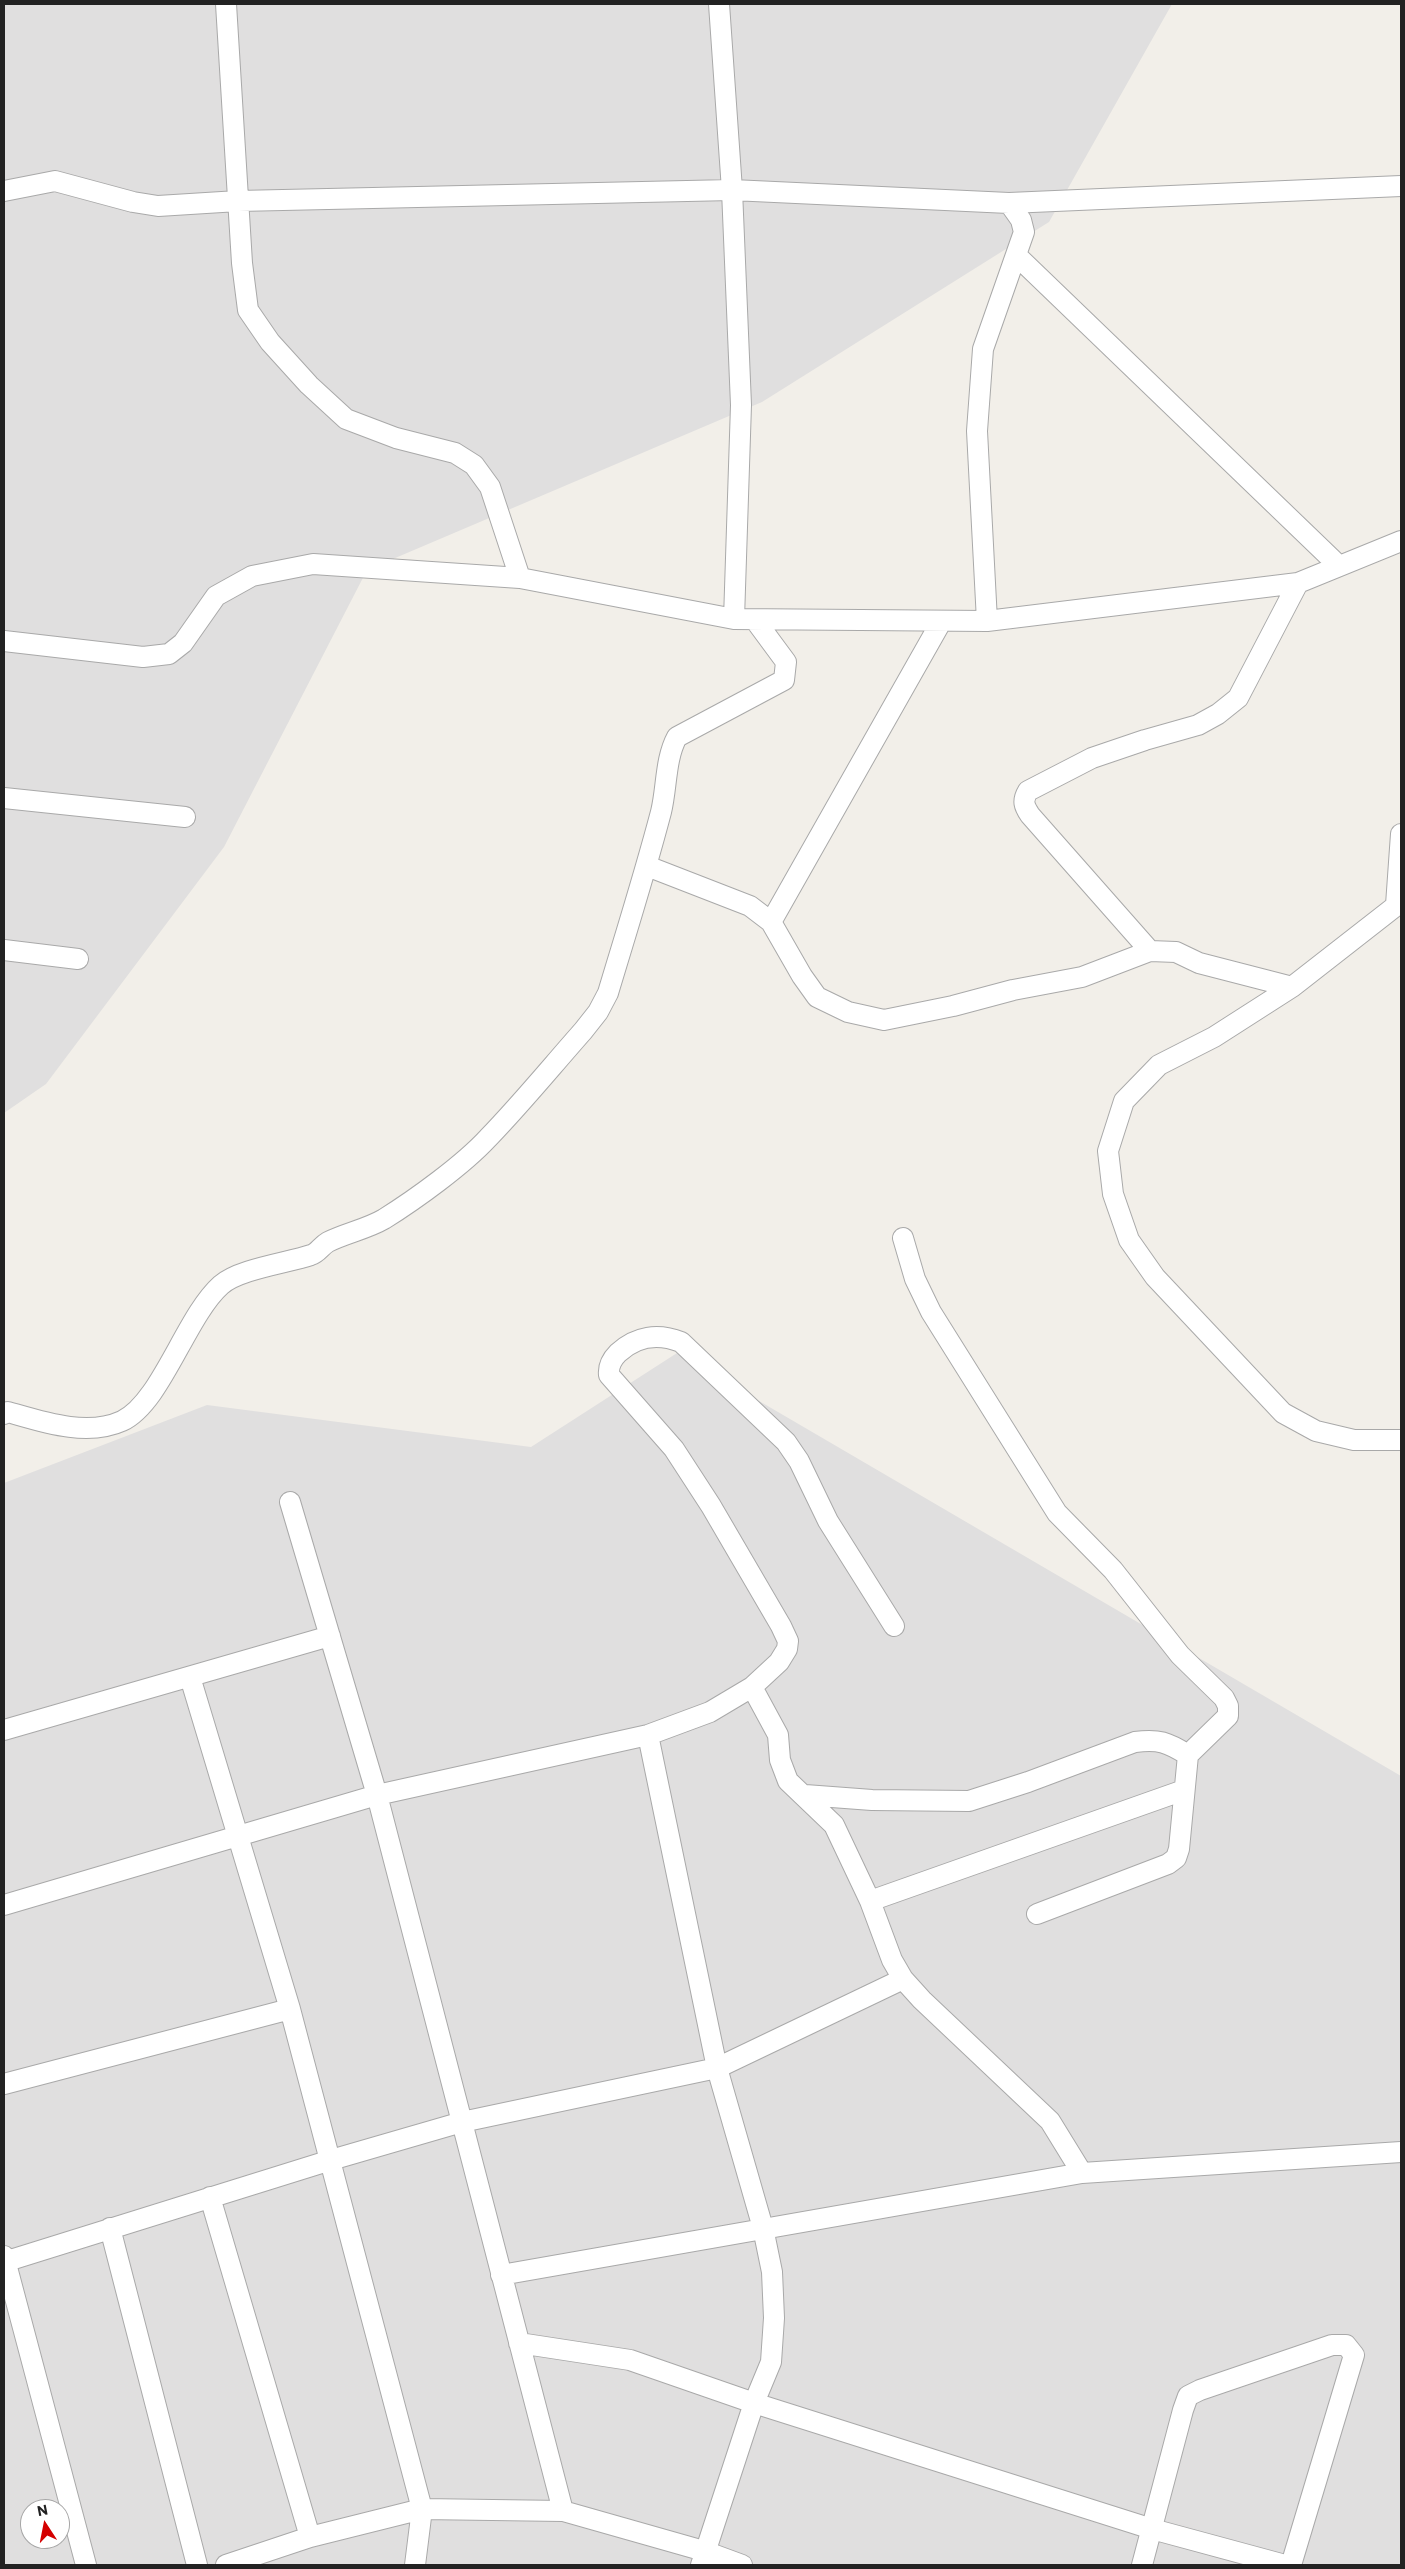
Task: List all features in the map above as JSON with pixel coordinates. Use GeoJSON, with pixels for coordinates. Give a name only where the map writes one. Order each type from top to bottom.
{"type":"FeatureCollection","features":[{"type":"Feature","properties":{"kind":"street"},"geometry":{"type":"LineString","coordinates":[[226,4],[238,201],[248,310],[270,342],[309,385],[346,419],[396,438],[455,453],[474,465],[490,487],[520,578]]}},
{"type":"Feature","properties":{"kind":"street"},"geometry":{"type":"LineString","coordinates":[[719,4],[732,190],[741,405],[734,619]]}},
{"type":"Feature","properties":{"kind":"street"},"geometry":{"type":"LineString","coordinates":[[4,191],[55,181],[133,202],[158,206],[238,201],[732,190],[1010,203],[1401,186]]}},
{"type":"Feature","properties":{"kind":"street"},"geometry":{"type":"LineString","coordinates":[[987,621],[977,431],[983,349],[1024,232],[1024,225],[1010,203]]}},
{"type":"Feature","properties":{"kind":"street"},"geometry":{"type":"LineString","coordinates":[[1017,256],[1339,566]]}},
{"type":"Feature","properties":{"kind":"street"},"geometry":{"type":"LineString","coordinates":[[4,641],[143,657],[168,654],[183,643],[216,596],[252,576],[313,564],[520,578],[734,619],[942,622],[987,621],[1298,582],[1401,541]]}},
{"type":"Feature","properties":{"kind":"street"},"geometry":{"type":"LineString","coordinates":[[1150,951],[1030,815],[1024,806],[1024,798],[1028,791],[1092,758],[1198,725],[1218,714],[1238,698],[1298,582]]}},
{"type":"Feature","properties":{"kind":"street"},"geometry":{"type":"LineString","coordinates":[[4,1414],[8,1412],[67,1428],[109,1425],[123,1420],[136,1411],[155,1387],[190,1326],[222,1283],[238,1276],[313,1254],[327,1243],[383,1220],[457,1167],[488,1139],[598,1012],[608,993],[647,866],[666,792],[671,748],[677,737],[780,684],[786,675],[786,662],[755,620]]}},
{"type":"Feature","properties":{"kind":"street"},"geometry":{"type":"LineString","coordinates":[[771,922],[942,622]]}},
{"type":"Feature","properties":{"kind":"street"},"geometry":{"type":"LineString","coordinates":[[4,798],[185,817]]}},
{"type":"Feature","properties":{"kind":"street"},"geometry":{"type":"LineString","coordinates":[[1401,834],[1398,904],[1292,987],[1214,1038],[1159,1065],[1124,1100],[1108,1150],[1113,1194],[1129,1240],[1156,1277],[1283,1413],[1316,1431],[1354,1440],[1401,1440]]}},
{"type":"Feature","properties":{"kind":"street"},"geometry":{"type":"LineString","coordinates":[[647,866],[750,906],[771,922],[802,976],[818,997],[848,1012],[884,1020],[953,1006],[1013,990],[1082,977],[1150,951],[1176,952],[1199,963],[1292,987]]}},
{"type":"Feature","properties":{"kind":"street"},"geometry":{"type":"LineString","coordinates":[[4,950],[78,959]]}},
{"type":"Feature","properties":{"kind":"street"},"geometry":{"type":"LineString","coordinates":[[903,1238],[915,1279],[931,1312],[1057,1512],[1113,1570],[1180,1655],[1224,1698],[1228,1706],[1228,1716],[1188,1755],[1179,1849],[1176,1858],[1168,1864],[1037,1914]]}},
{"type":"Feature","properties":{"kind":"street"},"geometry":{"type":"LineString","coordinates":[[4,1905],[377,1795],[648,1735],[710,1712],[752,1687],[779,1662],[787,1649],[788,1642],[711,1506],[674,1449],[612,1380],[608,1368],[614,1357],[633,1341],[645,1337],[669,1337],[681,1342],[786,1442],[799,1461],[828,1521],[894,1626]]}},
{"type":"Feature","properties":{"kind":"street"},"geometry":{"type":"LineString","coordinates":[[290,1502],[377,1795],[563,2511]]}},
{"type":"Feature","properties":{"kind":"street"},"geometry":{"type":"LineString","coordinates":[[4,1730],[330,1636]]}},
{"type":"Feature","properties":{"kind":"street"},"geometry":{"type":"LineString","coordinates":[[190,1677],[290,2009],[422,2509],[415,2565]]}},
{"type":"Feature","properties":{"kind":"street"},"geometry":{"type":"LineString","coordinates":[[752,1687],[778,1734],[780,1760],[788,1781],[805,1795],[834,1825],[870,1902],[892,1960],[903,1980],[1050,2121],[1082,2173]]}},
{"type":"Feature","properties":{"kind":"street"},"geometry":{"type":"LineString","coordinates":[[648,1735],[717,2068],[763,2228],[772,2272],[774,2318],[771,2362],[754,2403],[702,2558]]}},
{"type":"Feature","properties":{"kind":"street"},"geometry":{"type":"LineString","coordinates":[[805,1795],[872,1800],[969,1801],[1028,1782],[1135,1742],[1152,1740],[1168,1743],[1188,1755]]}},
{"type":"Feature","properties":{"kind":"street"},"geometry":{"type":"LineString","coordinates":[[870,1902],[1184,1790]]}},
{"type":"Feature","properties":{"kind":"street"},"geometry":{"type":"LineString","coordinates":[[86,2565],[4,2260],[330,2160],[462,2122],[717,2068],[903,1980]]}},
{"type":"Feature","properties":{"kind":"street"},"geometry":{"type":"LineString","coordinates":[[4,2084],[290,2009]]}},
{"type":"Feature","properties":{"kind":"street"},"geometry":{"type":"LineString","coordinates":[[502,2275],[1082,2173],[1401,2152]]}},
{"type":"Feature","properties":{"kind":"street"},"geometry":{"type":"LineString","coordinates":[[210,2197],[310,2537]]}},
{"type":"Feature","properties":{"kind":"street"},"geometry":{"type":"LineString","coordinates":[[110,2228],[197,2565]]}},
{"type":"Feature","properties":{"kind":"street"},"geometry":{"type":"LineString","coordinates":[[519,2343],[630,2360],[754,2403],[1152,2530],[1285,2565]]}},
{"type":"Feature","properties":{"kind":"street"},"geometry":{"type":"LineString","coordinates":[[1142,2565],[1188,2396],[1200,2390],[1332,2345],[1346,2345],[1354,2355],[1291,2565]]}},
{"type":"Feature","properties":{"kind":"street"},"geometry":{"type":"LineString","coordinates":[[226,2565],[310,2537],[422,2509],[563,2511],[702,2558],[742,2565]]}},
{"type":"Feature","properties":{"kind":"shaded area"},"geometry":{"type":"Polygon","coordinates":[[[4,4],[1172,4],[1049,222],[762,402],[367,570],[224,847],[46,1084],[4,1113],[4,4]]]}},
{"type":"Feature","properties":{"kind":"shaded area"},"geometry":{"type":"Polygon","coordinates":[[[677,1353],[1401,1776],[1401,2565],[4,2565],[4,1483],[207,1405],[531,1447],[677,1353]]]}}]}
